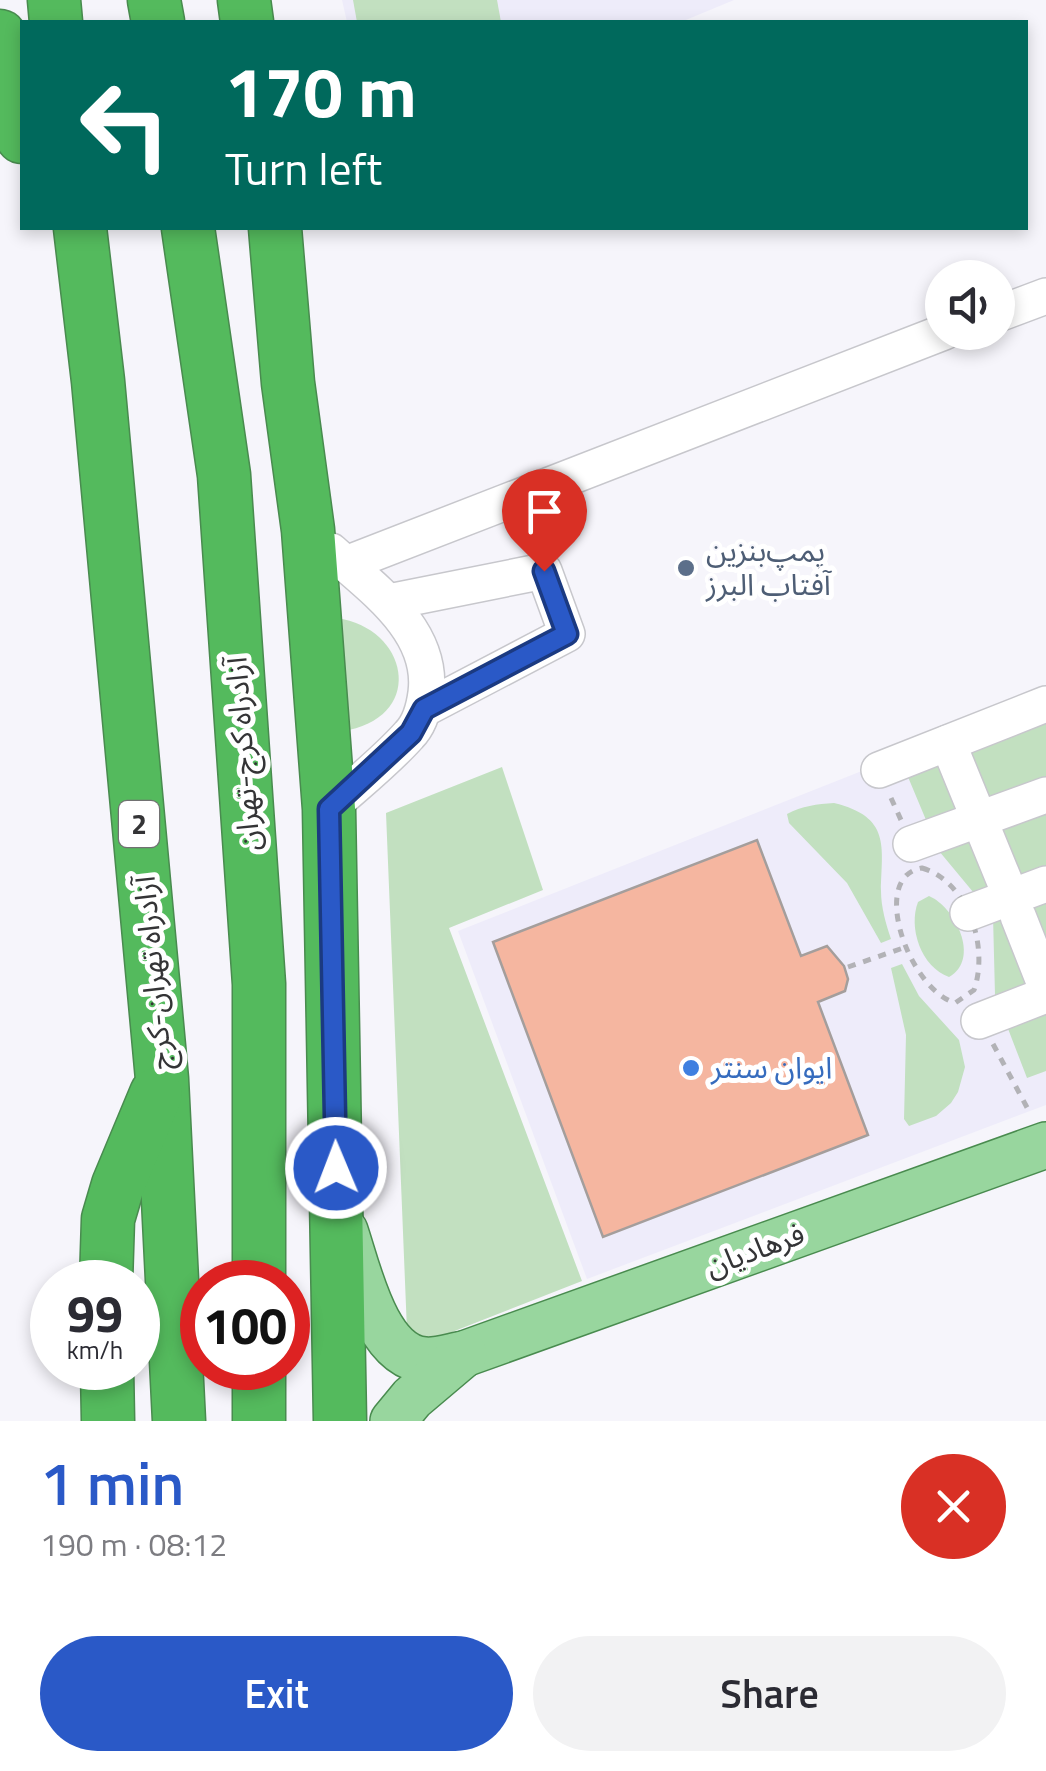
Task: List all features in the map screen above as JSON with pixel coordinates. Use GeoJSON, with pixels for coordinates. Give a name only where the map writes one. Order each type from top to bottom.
{"type":"FeatureCollection","features":[{"type":"Feature","properties":{"kind":"highway"},"geometry":{"type":"LineString","coordinates":[[0,36],[20,128]]}},
{"type":"Feature","properties":{"kind":"highway"},"geometry":{"type":"LineString","coordinates":[[43,230],[55,284],[98,381]]}},
{"type":"Feature","properties":{"kind":"highway","name":"آزادراه تهران-کرج"},"geometry":{"type":"LineString","coordinates":[[80,230],[98,381],[162,1079],[178,1421]]}},
{"type":"Feature","properties":{"kind":"highway","name":"آزادراه کرج-تهران"},"geometry":{"type":"LineString","coordinates":[[188,230],[224,476],[258,964],[259,1260]]}},
{"type":"Feature","properties":{"kind":"highway"},"geometry":{"type":"LineString","coordinates":[[275,230],[288,383],[308,530],[329,809],[340,1421]]}},
{"type":"Feature","properties":{"kind":"highway"},"geometry":{"type":"LineString","coordinates":[[107,1260],[108,1219],[118,1185],[162,1079]]}},
{"type":"Feature","properties":{"kind":"highway"},"geometry":{"type":"LineString","coordinates":[[107,1390],[108,1421]]}},
{"type":"Feature","properties":{"kind":"highway"},"geometry":{"type":"LineString","coordinates":[[259,1390],[259,1421]]}},
{"type":"Feature","properties":{"kind":"main road","name":"فرهادیان"},"geometry":{"type":"LineString","coordinates":[[464,1354],[1044,1146]]}},
{"type":"Feature","properties":{"kind":"main road"},"geometry":{"type":"LineString","coordinates":[[336,1208],[374,1315],[396,1348],[423,1361],[464,1354]]}},
{"type":"Feature","properties":{"kind":"main road"},"geometry":{"type":"LineString","coordinates":[[393,1421],[412,1398],[464,1354]]}},
{"type":"Feature","properties":{"kind":"street"},"geometry":{"type":"LineString","coordinates":[[1015,308],[1046,296]]}},
{"type":"Feature","properties":{"kind":"street"},"geometry":{"type":"LineString","coordinates":[[346,564],[925,339]]}},
{"type":"Feature","properties":{"kind":"street"},"geometry":{"type":"LineString","coordinates":[[308,530],[408,625],[424,657],[428,683],[424,709],[411,733],[329,809]]}},
{"type":"Feature","properties":{"kind":"street"},"geometry":{"type":"LineString","coordinates":[[388,602],[544,571],[567,634],[424,709]]}},
{"type":"Feature","properties":{"kind":"street"},"geometry":{"type":"LineString","coordinates":[[879,770],[1046,704]]}},
{"type":"Feature","properties":{"kind":"street"},"geometry":{"type":"LineString","coordinates":[[948,743],[979,819],[1025,906],[1046,987]]}},
{"type":"Feature","properties":{"kind":"street"},"geometry":{"type":"LineString","coordinates":[[917,856],[979,819],[1046,795]]}},
{"type":"Feature","properties":{"kind":"street"},"geometry":{"type":"LineString","coordinates":[[972,923],[1025,906],[1046,884]]}},
{"type":"Feature","properties":{"kind":"street"},"geometry":{"type":"LineString","coordinates":[[972,1010],[1046,995]]}},
{"type":"Feature","properties":{"kind":"path"},"geometry":{"type":"LineString","coordinates":[[879,770],[917,856],[944,880],[972,923],[980,968],[972,1010]]}},
{"type":"Feature","properties":{"kind":"path"},"geometry":{"type":"LineString","coordinates":[[917,856],[912,870],[903,876],[897,907],[915,968],[932,991],[972,1010],[1026,1099],[1044,1146]]}},
{"type":"Feature","properties":{"kind":"path"},"geometry":{"type":"LineString","coordinates":[[848,967],[906,947]]}},
{"type":"Feature","properties":{"kind":"shaded area"},"geometry":{"type":"Polygon","coordinates":[[[342,0],[734,0],[686,20],[347,20],[342,0]]]}},
{"type":"Feature","properties":{"kind":"shaded area"},"geometry":{"type":"Polygon","coordinates":[[[1046,698],[1046,1105],[587,1279],[458,931],[1046,698]]]}},
{"type":"Feature","properties":{"kind":"green space"},"geometry":{"type":"Polygon","coordinates":[[[353,0],[497,0],[501,20],[357,20],[353,0]]]}},
{"type":"Feature","properties":{"kind":"green space"},"geometry":{"type":"Polygon","coordinates":[[[337,618],[361,625],[379,637],[392,653],[398,671],[397,690],[389,707],[373,721],[349,730],[337,618]]]}},
{"type":"Feature","properties":{"kind":"green space"},"geometry":{"type":"Polygon","coordinates":[[[1046,709],[1046,1071],[1027,1078],[995,995],[993,916],[939,851],[903,765],[1046,709]]]}},
{"type":"Feature","properties":{"kind":"green space"},"geometry":{"type":"Polygon","coordinates":[[[502,767],[543,890],[449,928],[582,1281],[424,1343],[407,1331],[386,813],[502,767]]]}},
{"type":"Feature","properties":{"kind":"green space"},"geometry":{"type":"Polygon","coordinates":[[[834,803],[866,816],[879,835],[882,903],[891,939],[881,943],[847,883],[789,823],[787,814],[793,811],[834,803]]]}},
{"type":"Feature","properties":{"kind":"green space"},"geometry":{"type":"Polygon","coordinates":[[[929,896],[948,911],[964,946],[958,969],[949,977],[931,965],[916,935],[918,902],[929,896]]]}},
{"type":"Feature","properties":{"kind":"green space"},"geometry":{"type":"Polygon","coordinates":[[[902,964],[919,996],[959,1040],[965,1067],[951,1103],[936,1116],[909,1126],[904,1119],[906,1035],[891,968],[902,964]]]}},
{"type":"Feature","properties":{"kind":"building","name":"ایوان سنتر"},"geometry":{"type":"Polygon","coordinates":[[[757,840],[801,956],[827,946],[844,966],[848,979],[845,991],[818,1002],[868,1135],[603,1237],[493,942],[757,840]]]}},
{"type":"Feature","properties":{"kind":"place","name":"پمپ‌بنزین آفتاب البرز"},"geometry":{"type":"Point","coordinates":[686,568]}},
{"type":"Feature","properties":{"kind":"place","name":"ایوان سنتر"},"geometry":{"type":"Point","coordinates":[691,1068]}},
{"type":"Feature","properties":{"kind":"route"},"geometry":{"type":"LineString","coordinates":[[336,1168],[329,809],[411,733],[424,709],[567,634],[544,571]]}}]}
